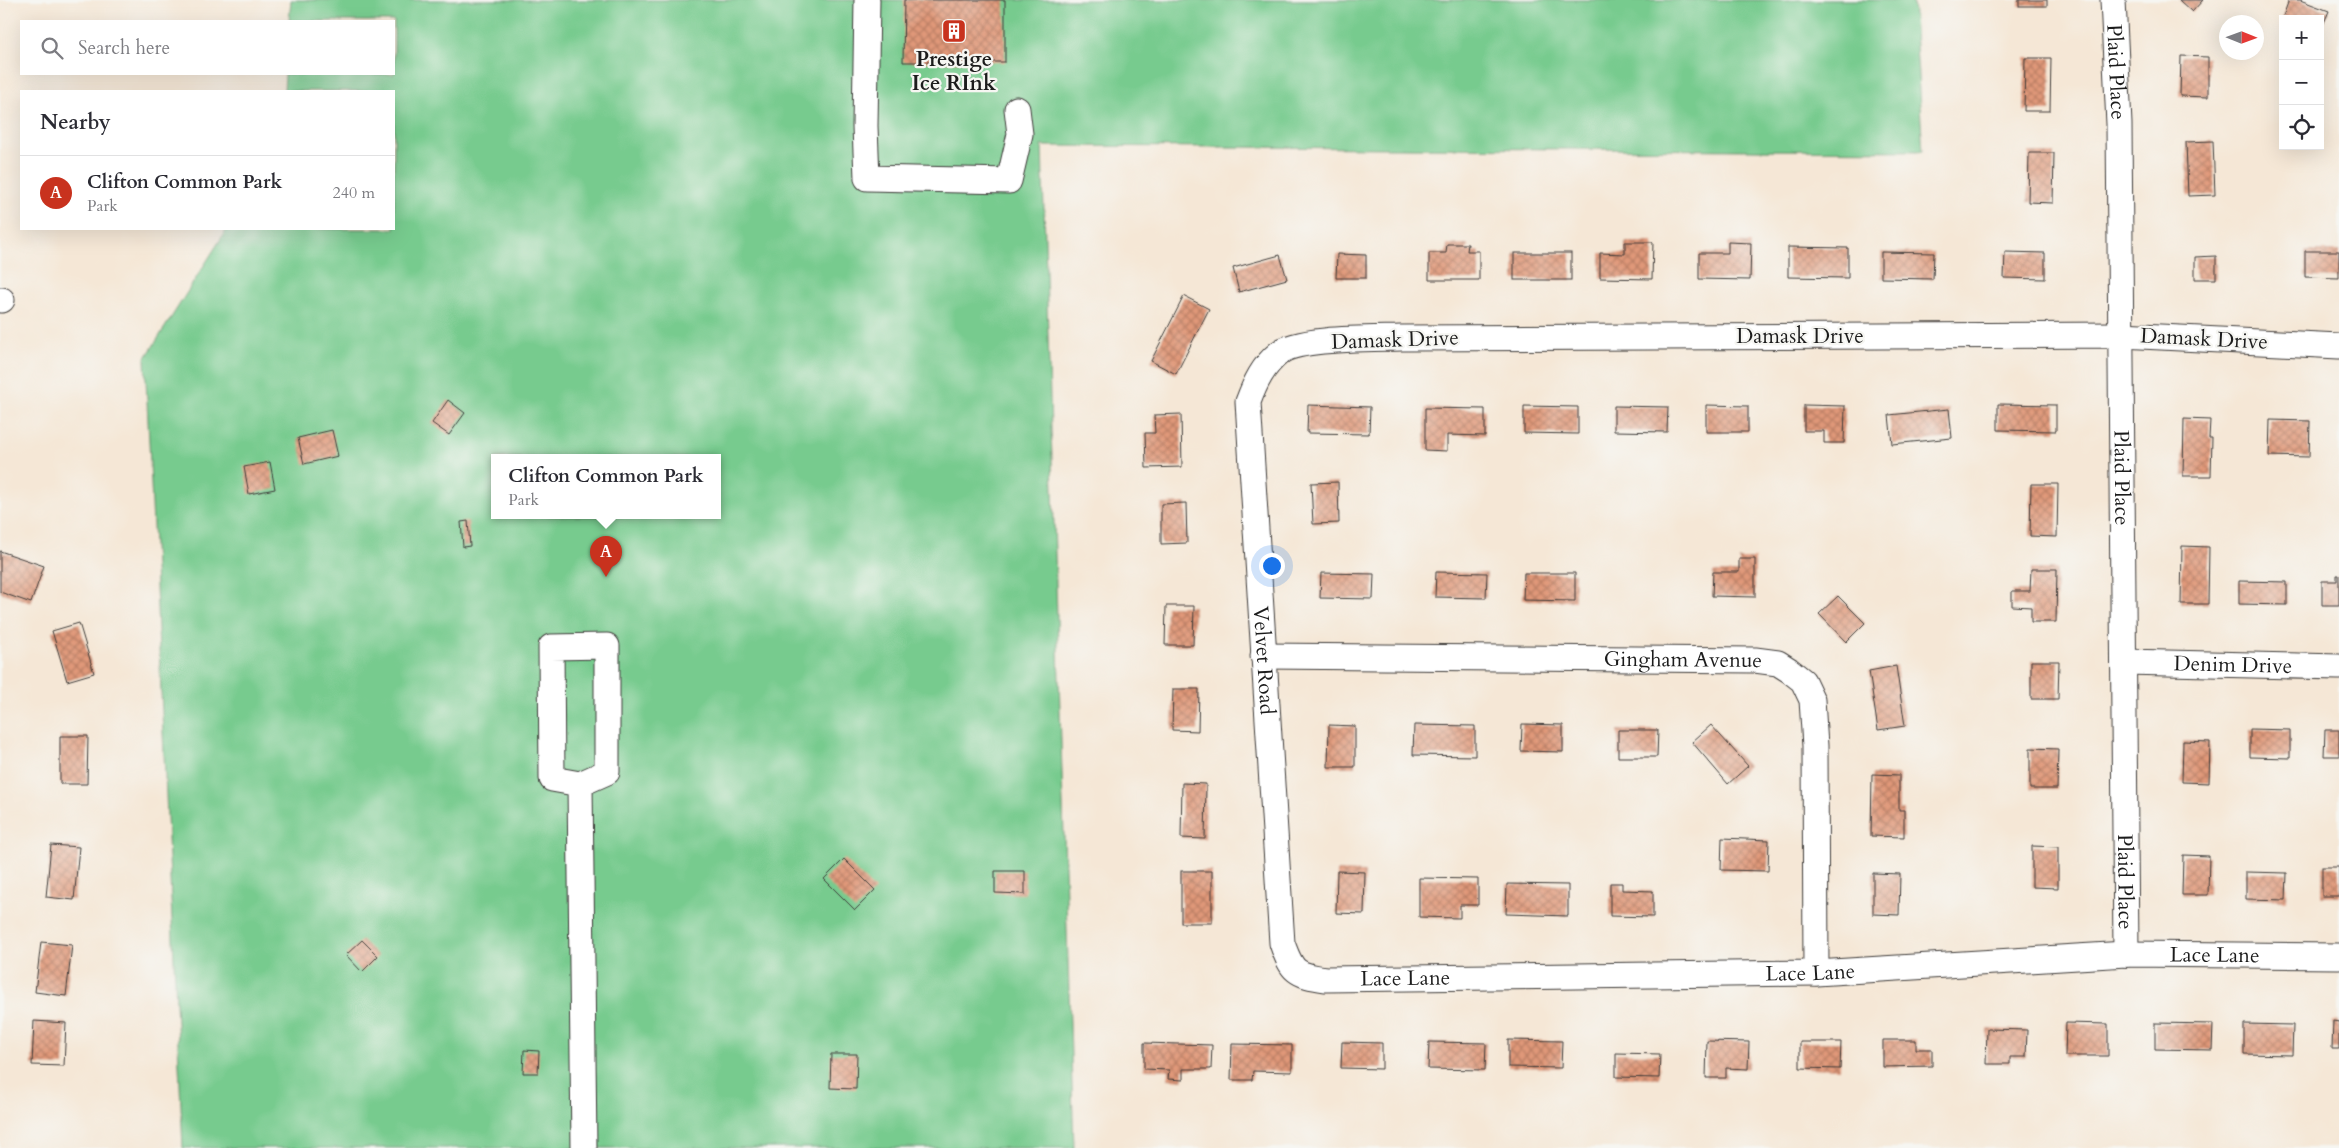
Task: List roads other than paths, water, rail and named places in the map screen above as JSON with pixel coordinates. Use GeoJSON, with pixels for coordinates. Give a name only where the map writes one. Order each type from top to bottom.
{"type":"FeatureCollection","features":[{"type":"Feature","properties":{"kind":"street"},"geometry":{"type":"LineString","coordinates":[[866,0],[865,126],[867,178],[1009,181],[1020,134],[1017,109]]}},
{"type":"Feature","properties":{"kind":"street","name":"Plaid Place"},"geometry":{"type":"LineString","coordinates":[[2113,0],[2119,124],[2122,335],[2126,954]]}},
{"type":"Feature","properties":{"kind":"street","name":"Damask Drive"},"geometry":{"type":"LineString","coordinates":[[1267,365],[1280,352],[1309,344],[1401,338],[2122,335],[2339,346]]}},
{"type":"Feature","properties":{"kind":"street","name":"Velvet Road"},"geometry":{"type":"LineString","coordinates":[[1267,365],[1256,382],[1248,402],[1282,943],[1288,960]]}},
{"type":"Feature","properties":{"kind":"street"},"geometry":{"type":"LineString","coordinates":[[607,646],[607,772],[580,784],[552,778],[551,647],[607,646]]}},
{"type":"Feature","properties":{"kind":"street","name":"Gingham Avenue"},"geometry":{"type":"LineString","coordinates":[[1263,656],[1745,660],[1778,663],[1802,681],[1812,700],[1815,746],[1816,973]]}},
{"type":"Feature","properties":{"kind":"street","name":"Denim Drive"},"geometry":{"type":"LineString","coordinates":[[2125,662],[2339,667]]}},
{"type":"Feature","properties":{"kind":"street"},"geometry":{"type":"LineString","coordinates":[[580,784],[584,1148]]}},
{"type":"Feature","properties":{"kind":"street","name":"Lace Lane"},"geometry":{"type":"LineString","coordinates":[[1288,960],[1294,970],[1303,976],[1326,979],[1816,973],[2126,954],[2339,956]]}},
{"type":"Feature","properties":{"kind":"place","name":"Prestige Ice RInk"},"geometry":{"type":"Point","coordinates":[954,31]}},
{"type":"Feature","properties":{"kind":"place","name":"Clifton Common Park"},"geometry":{"type":"Point","coordinates":[606,577]}}]}
